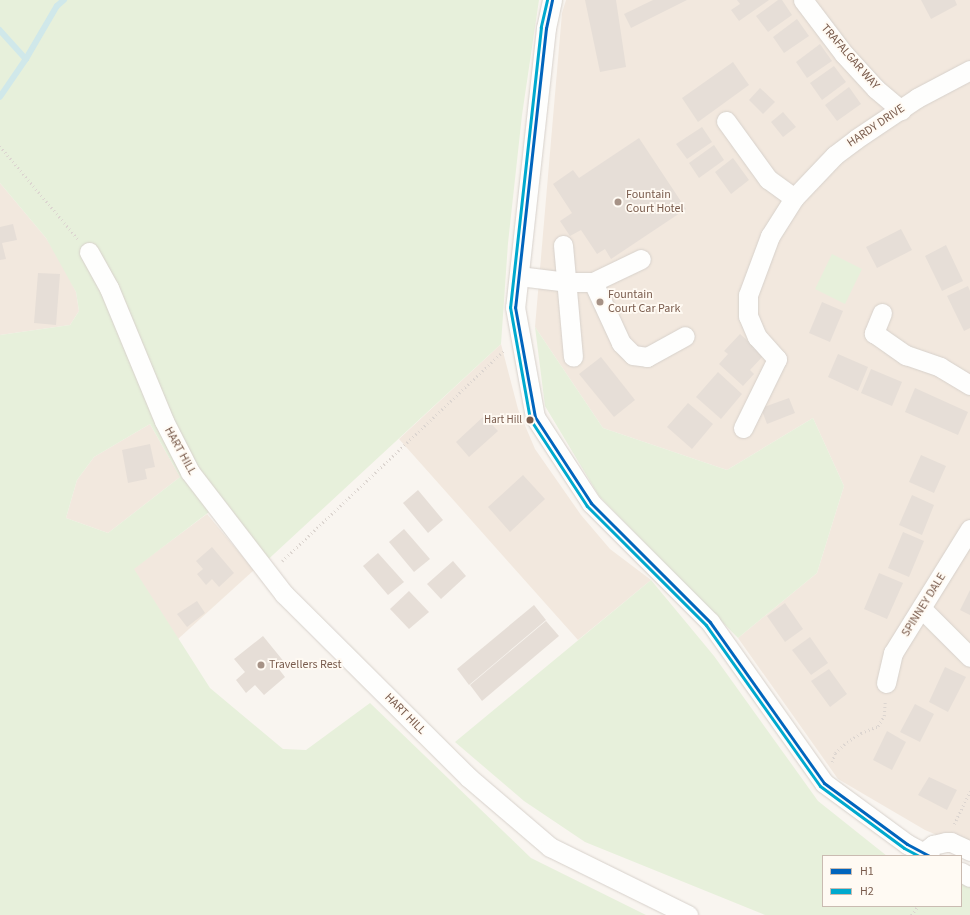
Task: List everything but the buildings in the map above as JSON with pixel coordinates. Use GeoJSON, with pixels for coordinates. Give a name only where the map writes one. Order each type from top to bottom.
{"type":"FeatureCollection","features":[{"type":"Feature","properties":{"kind":"street"},"geometry":{"type":"LineString","coordinates":[[552,0],[546,28],[515,307],[535,417],[591,503],[710,622],[824,783],[907,844],[926,854],[933,845],[946,842],[951,842],[970,851]]}},
{"type":"Feature","properties":{"kind":"street","name":"TRAFALGAR WAY"},"geometry":{"type":"LineString","coordinates":[[803,0],[844,54],[876,89],[901,110]]}},
{"type":"Feature","properties":{"kind":"street","name":"HARDY DRIVE"},"geometry":{"type":"LineString","coordinates":[[743,428],[777,358],[757,337],[748,316],[748,295],[770,236],[794,198],[835,155],[917,98],[970,70]]}},
{"type":"Feature","properties":{"kind":"street"},"geometry":{"type":"LineString","coordinates":[[726,121],[768,179],[794,198]]}},
{"type":"Feature","properties":{"kind":"street"},"geometry":{"type":"LineString","coordinates":[[563,245],[573,357]]}},
{"type":"Feature","properties":{"kind":"street","name":"HART HILL"},"geometry":{"type":"LineString","coordinates":[[89,252],[109,288],[164,421],[190,472],[284,594],[468,777],[550,846],[688,915]]}},
{"type":"Feature","properties":{"kind":"street"},"geometry":{"type":"LineString","coordinates":[[518,276],[567,282],[593,282],[641,259]]}},
{"type":"Feature","properties":{"kind":"street"},"geometry":{"type":"LineString","coordinates":[[593,282],[621,343],[633,355],[647,357],[685,336]]}},
{"type":"Feature","properties":{"kind":"street"},"geometry":{"type":"LineString","coordinates":[[882,313],[874,333],[906,355],[940,367],[970,385]]}},
{"type":"Feature","properties":{"kind":"street","name":"SPINNEY DALE"},"geometry":{"type":"LineString","coordinates":[[886,683],[894,653],[970,529]]}},
{"type":"Feature","properties":{"kind":"street"},"geometry":{"type":"LineString","coordinates":[[922,609],[970,656]]}},
{"type":"Feature","properties":{"kind":"path"},"geometry":{"type":"LineString","coordinates":[[0,146],[89,252]]}},
{"type":"Feature","properties":{"kind":"path"},"geometry":{"type":"LineString","coordinates":[[269,574],[520,335]]}},
{"type":"Feature","properties":{"kind":"path"},"geometry":{"type":"LineString","coordinates":[[824,783],[835,753],[861,733],[878,726],[884,716],[886,683]]}},
{"type":"Feature","properties":{"kind":"path"},"geometry":{"type":"LineString","coordinates":[[946,842],[970,790]]}},
{"type":"Feature","properties":{"kind":"path"},"geometry":{"type":"LineString","coordinates":[[911,915],[917,907]]}},
{"type":"Feature","properties":{"kind":"shaded area"},"geometry":{"type":"Polygon","coordinates":[[[566,0],[970,0],[970,849],[925,830],[838,779],[738,638],[817,573],[844,486],[813,418],[727,470],[603,428],[535,327],[562,13],[566,0]]]}},
{"type":"Feature","properties":{"kind":"shaded area"},"geometry":{"type":"Polygon","coordinates":[[[0,183],[46,238],[63,265],[76,292],[79,311],[70,325],[0,335],[0,183]]]}},
{"type":"Feature","properties":{"kind":"shaded area"},"geometry":{"type":"Polygon","coordinates":[[[501,344],[518,409],[535,449],[581,515],[610,549],[651,580],[578,640],[399,439],[501,344]]]}},
{"type":"Feature","properties":{"kind":"shaded area"},"geometry":{"type":"Polygon","coordinates":[[[150,424],[180,477],[108,533],[66,518],[77,480],[94,457],[150,424]]]}},
{"type":"Feature","properties":{"kind":"shaded area"},"geometry":{"type":"Polygon","coordinates":[[[207,514],[254,570],[178,639],[133,569],[207,514]]]}},
{"type":"Feature","properties":{"kind":"green space"},"geometry":{"type":"Polygon","coordinates":[[[0,0],[539,0],[522,115],[508,243],[501,344],[261,566],[213,509],[134,569],[210,688],[283,749],[306,750],[370,703],[531,858],[646,915],[0,915],[0,335],[70,325],[79,311],[76,292],[46,238],[0,183],[0,0]],[[150,424],[94,457],[77,480],[66,518],[108,533],[180,477],[150,424]]]}},
{"type":"Feature","properties":{"kind":"green space"},"geometry":{"type":"Polygon","coordinates":[[[832,254],[862,269],[845,304],[815,289],[832,254]]]}},
{"type":"Feature","properties":{"kind":"green space"},"geometry":{"type":"Polygon","coordinates":[[[535,327],[603,428],[727,470],[813,418],[844,486],[817,573],[738,638],[599,496],[545,406],[535,327]]]}},
{"type":"Feature","properties":{"kind":"green space"},"geometry":{"type":"Polygon","coordinates":[[[651,580],[714,656],[818,801],[886,855],[822,855],[822,907],[962,907],[962,883],[970,887],[970,915],[765,915],[585,842],[524,801],[455,742],[651,580]]]}},
{"type":"Feature","properties":{"kind":"waterway"},"geometry":{"type":"LineString","coordinates":[[0,97],[26,59],[57,6],[64,0]]}},
{"type":"Feature","properties":{"kind":"waterway"},"geometry":{"type":"LineString","coordinates":[[0,30],[26,59]]}},
{"type":"Feature","properties":{"kind":"transit line","name":"H2"},"geometry":{"type":"LineString","coordinates":[[547,0],[541,27],[510,307],[530,419],[587,506],[706,625],[820,786],[904,848],[917,855]]}},
{"type":"Feature","properties":{"kind":"transit line","name":"H1"},"geometry":{"type":"LineString","coordinates":[[552,0],[546,28],[515,307],[535,417],[591,503],[710,622],[824,783],[907,844],[928,855]]}},
{"type":"Feature","properties":{"kind":"place","name":"Fountain Court Hotel"},"geometry":{"type":"Point","coordinates":[618,202]}},
{"type":"Feature","properties":{"kind":"place","name":"Fountain Court Car Park"},"geometry":{"type":"Point","coordinates":[600,302]}},
{"type":"Feature","properties":{"kind":"place","name":"Hart Hill"},"geometry":{"type":"Point","coordinates":[530,420]}},
{"type":"Feature","properties":{"kind":"place","name":"Travellers Rest"},"geometry":{"type":"Point","coordinates":[261,665]}}]}
